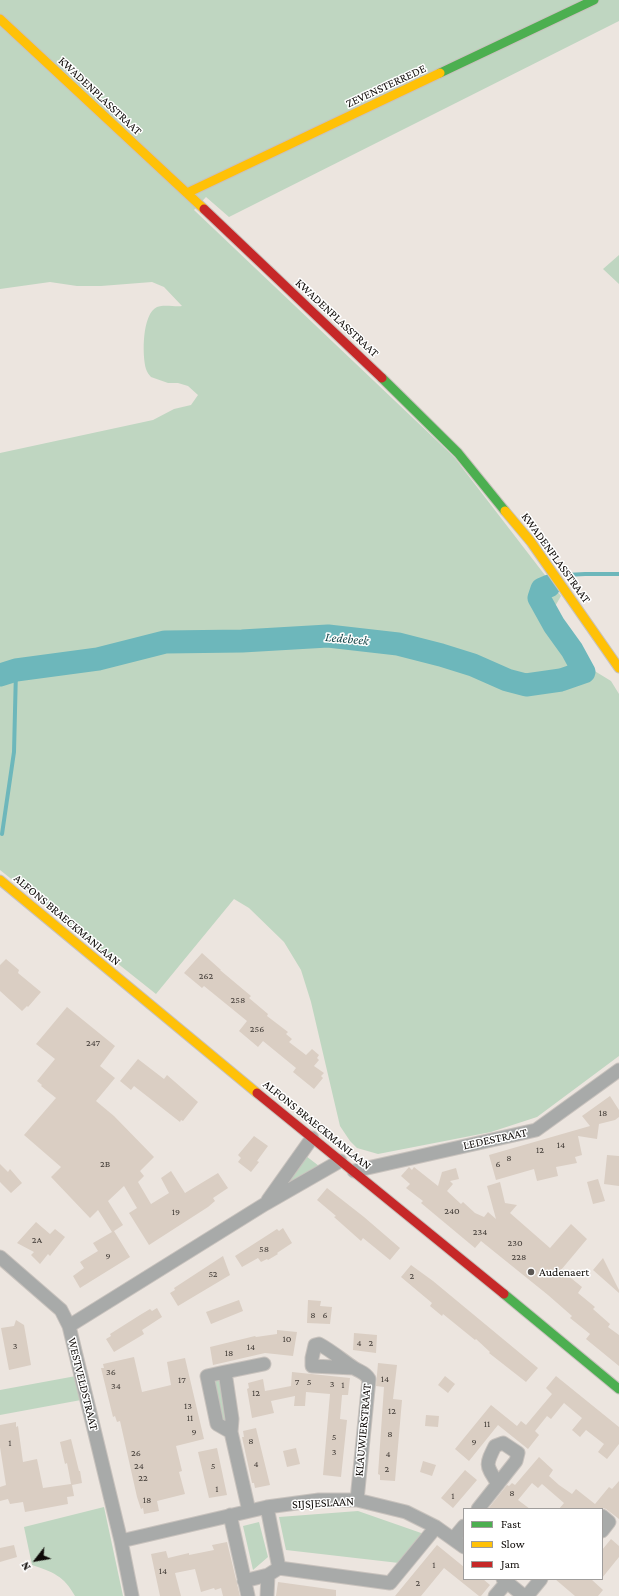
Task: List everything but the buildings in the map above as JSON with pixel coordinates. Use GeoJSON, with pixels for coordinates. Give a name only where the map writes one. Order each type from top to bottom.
{"type":"FeatureCollection","features":[{"type":"Feature","properties":{"kind":"street","name":"ZEVENSTERREDE"},"geometry":{"type":"LineString","coordinates":[[187,193],[594,0]]}},
{"type":"Feature","properties":{"kind":"street","name":"KWADENPLASSTRAAT"},"geometry":{"type":"LineString","coordinates":[[0,19],[187,193],[381,377],[458,453],[532,542],[619,668]]}},
{"type":"Feature","properties":{"kind":"street","name":"ALFONS BRAECKMANLAAN"},"geometry":{"type":"LineString","coordinates":[[0,880],[619,1389]]}},
{"type":"Feature","properties":{"kind":"street","name":"LEDESTRAAT"},"geometry":{"type":"LineString","coordinates":[[354,1171],[536,1130],[619,1070]]}},
{"type":"Feature","properties":{"kind":"street","name":"WESTVELDSTRAAT"},"geometry":{"type":"LineString","coordinates":[[265,1204],[312,1138]]}},
{"type":"Feature","properties":{"kind":"street","name":"WESTVELDSTRAAT"},"geometry":{"type":"LineString","coordinates":[[132,1596],[121,1541],[70,1326],[265,1204],[340,1161]]}},
{"type":"Feature","properties":{"kind":"street"},"geometry":{"type":"LineString","coordinates":[[0,1257],[61,1310],[70,1326]]}},
{"type":"Feature","properties":{"kind":"street"},"geometry":{"type":"LineString","coordinates":[[231,1432],[217,1424],[207,1376],[264,1364]]}},
{"type":"Feature","properties":{"kind":"street","name":"KLAUWIERSTRAAT"},"geometry":{"type":"LineString","coordinates":[[354,1368],[363,1372],[369,1379],[357,1500]]}},
{"type":"Feature","properties":{"kind":"street"},"geometry":{"type":"LineString","coordinates":[[225,1372],[232,1419],[231,1432],[249,1511]]}},
{"type":"Feature","properties":{"kind":"street"},"geometry":{"type":"LineString","coordinates":[[479,1508],[498,1484]]}},
{"type":"Feature","properties":{"kind":"street","name":"SIJSJESLAAN"},"geometry":{"type":"LineString","coordinates":[[121,1541],[267,1507],[319,1500],[357,1500],[406,1512],[436,1527],[459,1542]]}},
{"type":"Feature","properties":{"kind":"street"},"geometry":{"type":"LineString","coordinates":[[267,1507],[274,1571],[267,1596]]}},
{"type":"Feature","properties":{"kind":"street"},"geometry":{"type":"LineString","coordinates":[[230,1515],[248,1596]]}},
{"type":"Feature","properties":{"kind":"street"},"geometry":{"type":"LineString","coordinates":[[603,1517],[609,1522],[603,1530]]}},
{"type":"Feature","properties":{"kind":"street"},"geometry":{"type":"LineString","coordinates":[[244,1581],[274,1571],[390,1583],[436,1527]]}},
{"type":"Feature","properties":{"kind":"street"},"geometry":{"type":"LineString","coordinates":[[459,1542],[463,1529]]}},
{"type":"Feature","properties":{"kind":"street"},"geometry":{"type":"LineString","coordinates":[[495,1596],[505,1580],[525,1596],[540,1580]]}},
{"type":"Feature","properties":{"kind":"green space"},"geometry":{"type":"Polygon","coordinates":[[[0,0],[619,0],[619,21],[229,217],[206,197],[194,210],[454,457],[561,596],[554,608],[579,652],[593,670],[611,681],[619,694],[619,1056],[537,1117],[491,1132],[378,1154],[357,1148],[350,1141],[340,1126],[311,1002],[301,970],[284,942],[249,908],[234,899],[156,994],[0,870],[0,453],[153,420],[174,409],[191,405],[198,395],[188,386],[178,383],[168,383],[151,377],[146,369],[144,335],[148,318],[152,311],[160,306],[182,306],[164,287],[152,282],[101,286],[77,286],[50,282],[0,289],[0,0]]]}},
{"type":"Feature","properties":{"kind":"green space"},"geometry":{"type":"Polygon","coordinates":[[[619,255],[619,284],[603,269],[619,255]]]}},
{"type":"Feature","properties":{"kind":"green space"},"geometry":{"type":"Polygon","coordinates":[[[306,1156],[319,1166],[285,1189],[282,1185],[306,1156]]]}},
{"type":"Feature","properties":{"kind":"green space"},"geometry":{"type":"Polygon","coordinates":[[[76,1376],[81,1400],[0,1415],[0,1390],[76,1376]]]}},
{"type":"Feature","properties":{"kind":"green space"},"geometry":{"type":"Polygon","coordinates":[[[219,1377],[228,1418],[223,1424],[213,1379],[219,1377]]]}},
{"type":"Feature","properties":{"kind":"green space"},"geometry":{"type":"Polygon","coordinates":[[[104,1507],[123,1596],[75,1596],[62,1579],[46,1570],[32,1565],[24,1527],[104,1507]]]}},
{"type":"Feature","properties":{"kind":"green space"},"geometry":{"type":"Polygon","coordinates":[[[358,1511],[424,1534],[399,1563],[286,1550],[279,1517],[358,1511]]]}},
{"type":"Feature","properties":{"kind":"green space"},"geometry":{"type":"Polygon","coordinates":[[[259,1522],[268,1557],[253,1570],[243,1526],[259,1522]]]}},
{"type":"Feature","properties":{"kind":"waterway","name":"Ledebeek"},"geometry":{"type":"LineString","coordinates":[[566,575],[619,574]]}},
{"type":"Feature","properties":{"kind":"waterway","name":"Ledebeek"},"geometry":{"type":"LineString","coordinates":[[0,675],[16,670],[98,659],[165,642],[242,641],[328,636],[398,644],[473,665],[507,680],[526,685],[561,680],[584,672],[572,650],[554,625],[539,598],[542,589],[549,586]]}},
{"type":"Feature","properties":{"kind":"waterway"},"geometry":{"type":"LineString","coordinates":[[2,834],[14,752],[16,670]]}},
{"type":"Feature","properties":{"kind":"traffic: fast"},"geometry":{"type":"LineString","coordinates":[[440,73],[594,0]]}},
{"type":"Feature","properties":{"kind":"traffic: fast"},"geometry":{"type":"LineString","coordinates":[[382,378],[458,453],[505,511]]}},
{"type":"Feature","properties":{"kind":"traffic: fast"},"geometry":{"type":"LineString","coordinates":[[504,1294],[619,1389]]}},
{"type":"Feature","properties":{"kind":"traffic: slow"},"geometry":{"type":"LineString","coordinates":[[0,19],[204,209]]}},
{"type":"Feature","properties":{"kind":"traffic: slow"},"geometry":{"type":"LineString","coordinates":[[187,193],[440,73]]}},
{"type":"Feature","properties":{"kind":"traffic: slow"},"geometry":{"type":"LineString","coordinates":[[505,511],[531,542],[619,668]]}},
{"type":"Feature","properties":{"kind":"traffic: slow"},"geometry":{"type":"LineString","coordinates":[[0,880],[257,1093]]}},
{"type":"Feature","properties":{"kind":"traffic: jam"},"geometry":{"type":"LineString","coordinates":[[204,209],[382,378]]}},
{"type":"Feature","properties":{"kind":"traffic: jam"},"geometry":{"type":"LineString","coordinates":[[257,1093],[504,1294]]}},
{"type":"Feature","properties":{"kind":"place","name":"Audenaert"},"geometry":{"type":"Point","coordinates":[531,1272]}}]}
